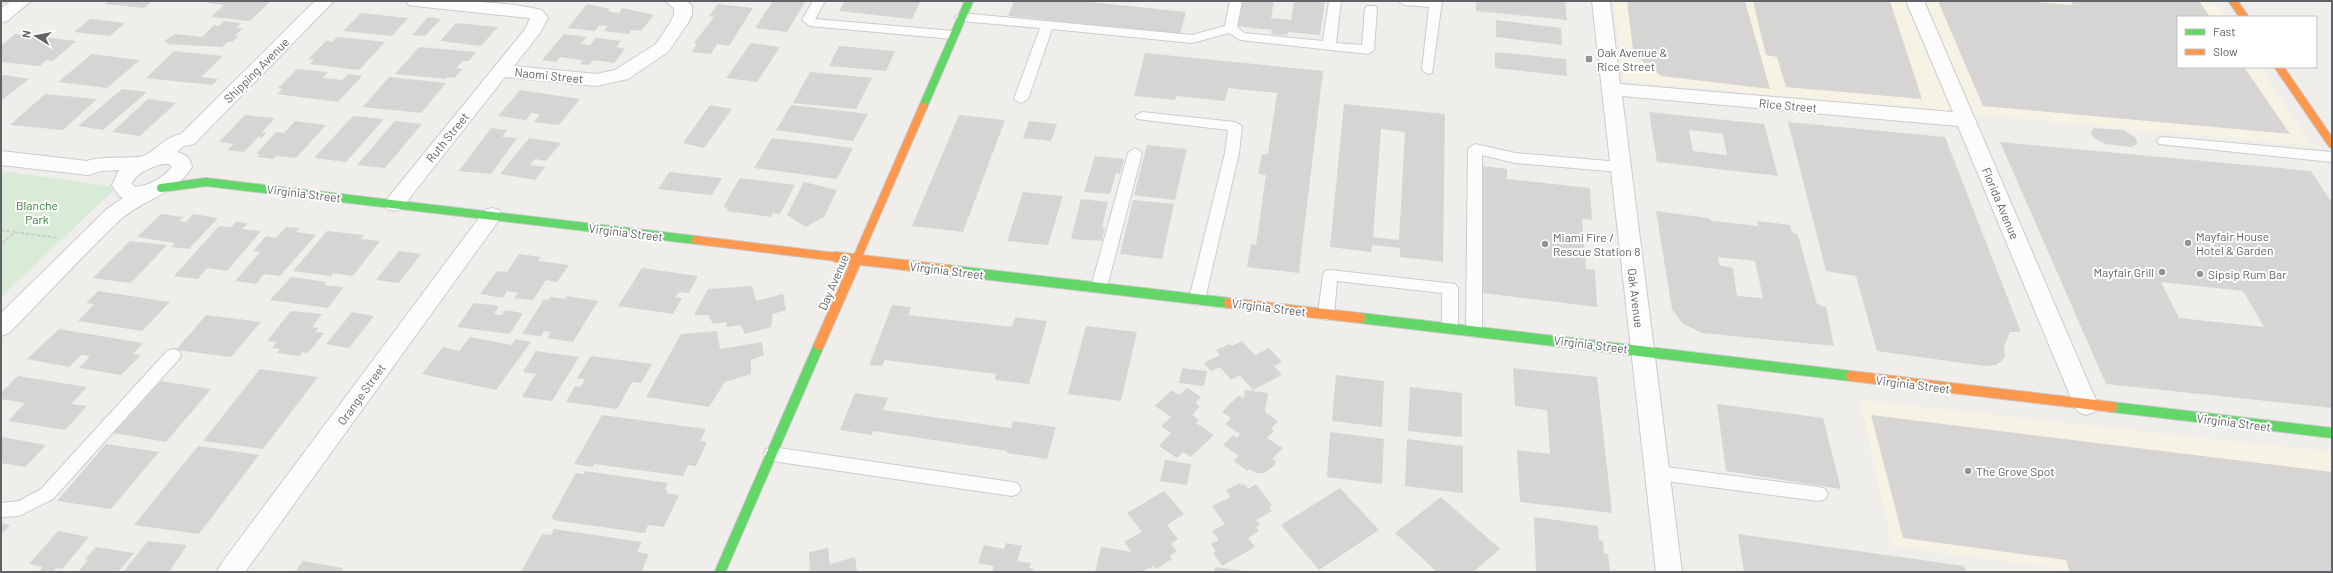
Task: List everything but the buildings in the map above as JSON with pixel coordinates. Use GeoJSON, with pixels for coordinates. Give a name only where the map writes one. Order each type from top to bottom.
{"type":"FeatureCollection","features":[{"type":"Feature","properties":{"kind":"street"},"geometry":{"type":"LineString","coordinates":[[1,17],[22,1]]}},
{"type":"Feature","properties":{"kind":"street","name":"Shipping Avenue"},"geometry":{"type":"LineString","coordinates":[[123,184],[129,171],[178,141],[187,139],[325,1]]}},
{"type":"Feature","properties":{"kind":"street","name":"Naomi Street"},"geometry":{"type":"LineString","coordinates":[[415,1],[524,6],[539,16],[539,21],[500,71]]}},
{"type":"Feature","properties":{"kind":"street","name":"Day Avenue"},"geometry":{"type":"LineString","coordinates":[[720,572],[968,1]]}},
{"type":"Feature","properties":{"kind":"street","name":"Oak Avenue"},"geometry":{"type":"LineString","coordinates":[[1601,1],[1610,89],[1669,572]]}},
{"type":"Feature","properties":{"kind":"street","name":"Florida Avenue"},"geometry":{"type":"LineString","coordinates":[[1915,1],[2086,405]]}},
{"type":"Feature","properties":{"kind":"street"},"geometry":{"type":"LineString","coordinates":[[2233,1],[2243,16]]}},
{"type":"Feature","properties":{"kind":"street","name":"Naomi Street"},"geometry":{"type":"LineString","coordinates":[[500,71],[596,80],[616,76],[638,66],[662,48],[683,15],[678,4]]}},
{"type":"Feature","properties":{"kind":"street"},"geometry":{"type":"LineString","coordinates":[[2280,68],[2332,144]]}},
{"type":"Feature","properties":{"kind":"street","name":"Ruth Street"},"geometry":{"type":"LineString","coordinates":[[394,204],[500,71]]}},
{"type":"Feature","properties":{"kind":"street","name":"Rice Street"},"geometry":{"type":"LineString","coordinates":[[1610,89],[1966,120]]}},
{"type":"Feature","properties":{"kind":"street","name":"Shipping Avenue"},"geometry":{"type":"LineString","coordinates":[[153,190],[176,178],[189,144],[187,139]]}},
{"type":"Feature","properties":{"kind":"street"},"geometry":{"type":"LineString","coordinates":[[1,158],[88,168],[99,164],[171,157],[206,177],[206,182]]}},
{"type":"Feature","properties":{"kind":"street"},"geometry":{"type":"LineString","coordinates":[[88,168],[92,172],[123,184],[132,193],[153,190]]}},
{"type":"Feature","properties":{"kind":"street","name":"Virginia Street"},"geometry":{"type":"LineString","coordinates":[[153,190],[206,182],[1643,350],[2086,405],[2332,433]]}},
{"type":"Feature","properties":{"kind":"street"},"geometry":{"type":"LineString","coordinates":[[114,214],[111,211],[123,184]]}},
{"type":"Feature","properties":{"kind":"street"},"geometry":{"type":"LineString","coordinates":[[1,327],[114,214],[153,190]]}},
{"type":"Feature","properties":{"kind":"street","name":"Orange Street"},"geometry":{"type":"LineString","coordinates":[[230,572],[492,215]]}},
{"type":"Feature","properties":{"kind":"lane"},"geometry":{"type":"LineString","coordinates":[[819,1],[808,20],[810,22],[953,35]]}},
{"type":"Feature","properties":{"kind":"lane"},"geometry":{"type":"LineString","coordinates":[[1230,28],[1236,1]]}},
{"type":"Feature","properties":{"kind":"lane"},"geometry":{"type":"LineString","coordinates":[[1329,46],[1334,1]]}},
{"type":"Feature","properties":{"kind":"lane"},"geometry":{"type":"LineString","coordinates":[[1404,1],[1436,2],[1428,70]]}},
{"type":"Feature","properties":{"kind":"lane"},"geometry":{"type":"LineString","coordinates":[[1230,28],[1240,36],[1368,50],[1371,9]]}},
{"type":"Feature","properties":{"kind":"lane"},"geometry":{"type":"LineString","coordinates":[[961,17],[1192,39],[1230,28]]}},
{"type":"Feature","properties":{"kind":"lane"},"geometry":{"type":"LineString","coordinates":[[1021,99],[1047,26]]}},
{"type":"Feature","properties":{"kind":"lane"},"geometry":{"type":"LineString","coordinates":[[1142,116],[1235,126],[1232,153],[1197,299]]}},
{"type":"Feature","properties":{"kind":"lane"},"geometry":{"type":"LineString","coordinates":[[2164,141],[2332,158]]}},
{"type":"Feature","properties":{"kind":"lane"},"geometry":{"type":"LineString","coordinates":[[1474,331],[1475,149],[1515,158],[1620,166]]}},
{"type":"Feature","properties":{"kind":"lane"},"geometry":{"type":"LineString","coordinates":[[1099,287],[1135,153]]}},
{"type":"Feature","properties":{"kind":"lane"},"geometry":{"type":"LineString","coordinates":[[1326,314],[1330,275],[1450,288],[1450,328]]}},
{"type":"Feature","properties":{"kind":"lane"},"geometry":{"type":"LineString","coordinates":[[1,510],[15,510],[31,504],[47,494],[172,355]]}},
{"type":"Feature","properties":{"kind":"lane"},"geometry":{"type":"LineString","coordinates":[[772,454],[1012,489]]}},
{"type":"Feature","properties":{"kind":"lane"},"geometry":{"type":"LineString","coordinates":[[1658,473],[1818,494]]}},
{"type":"Feature","properties":{"kind":"path"},"geometry":{"type":"LineString","coordinates":[[1,230],[60,238],[64,235]]}},
{"type":"Feature","properties":{"kind":"path"},"geometry":{"type":"LineString","coordinates":[[1,244],[15,232]]}},
{"type":"Feature","properties":{"kind":"shaded area"},"geometry":{"type":"Polygon","coordinates":[[[1614,1],[2215,1],[2224,16],[2177,16],[2177,68],[2260,68],[2312,146],[1624,81],[1614,1]]]}},
{"type":"Feature","properties":{"kind":"shaded area"},"geometry":{"type":"Polygon","coordinates":[[[1860,400],[2332,452],[2332,572],[2058,572],[2056,568],[1892,546],[1860,400]]]}},
{"type":"Feature","properties":{"kind":"green space","name":"Blanche Park"},"geometry":{"type":"Polygon","coordinates":[[[1,171],[117,187],[1,297],[1,171]]]}},
{"type":"Feature","properties":{"kind":"traffic: fast"},"geometry":{"type":"LineString","coordinates":[[923,107],[969,1]]}},
{"type":"Feature","properties":{"kind":"traffic: fast"},"geometry":{"type":"LineString","coordinates":[[161,188],[206,182],[696,240]]}},
{"type":"Feature","properties":{"kind":"traffic: fast"},"geometry":{"type":"LineString","coordinates":[[947,270],[1229,303]]}},
{"type":"Feature","properties":{"kind":"traffic: fast"},"geometry":{"type":"LineString","coordinates":[[1360,318],[1851,376]]}},
{"type":"Feature","properties":{"kind":"traffic: fast"},"geometry":{"type":"LineString","coordinates":[[720,572],[819,345]]}},
{"type":"Feature","properties":{"kind":"traffic: fast"},"geometry":{"type":"LineString","coordinates":[[2112,407],[2332,433]]}},
{"type":"Feature","properties":{"kind":"traffic: slow"},"geometry":{"type":"LineString","coordinates":[[2233,1],[2243,16]]}},
{"type":"Feature","properties":{"kind":"traffic: slow"},"geometry":{"type":"LineString","coordinates":[[2280,68],[2332,144]]}},
{"type":"Feature","properties":{"kind":"traffic: slow"},"geometry":{"type":"LineString","coordinates":[[819,345],[923,107]]}},
{"type":"Feature","properties":{"kind":"traffic: slow"},"geometry":{"type":"LineString","coordinates":[[696,240],[947,270]]}},
{"type":"Feature","properties":{"kind":"traffic: slow"},"geometry":{"type":"LineString","coordinates":[[1229,303],[1360,318]]}},
{"type":"Feature","properties":{"kind":"traffic: slow"},"geometry":{"type":"LineString","coordinates":[[1851,376],[2112,407]]}},
{"type":"Feature","properties":{"kind":"place","name":"Oak Avenue & Rice Street"},"geometry":{"type":"Point","coordinates":[1589,59]}},
{"type":"Feature","properties":{"kind":"place","name":"Mayfair House Hotel & Garden"},"geometry":{"type":"Point","coordinates":[2188,243]}},
{"type":"Feature","properties":{"kind":"place","name":"Miami Fire / Rescue Station 8"},"geometry":{"type":"Point","coordinates":[1545,244]}},
{"type":"Feature","properties":{"kind":"place","name":"Mayfair Grill"},"geometry":{"type":"Point","coordinates":[2162,272]}},
{"type":"Feature","properties":{"kind":"place","name":"Sipsip Rum Bar"},"geometry":{"type":"Point","coordinates":[2200,274]}},
{"type":"Feature","properties":{"kind":"place","name":"The Grove Spot"},"geometry":{"type":"Point","coordinates":[1968,471]}}]}
